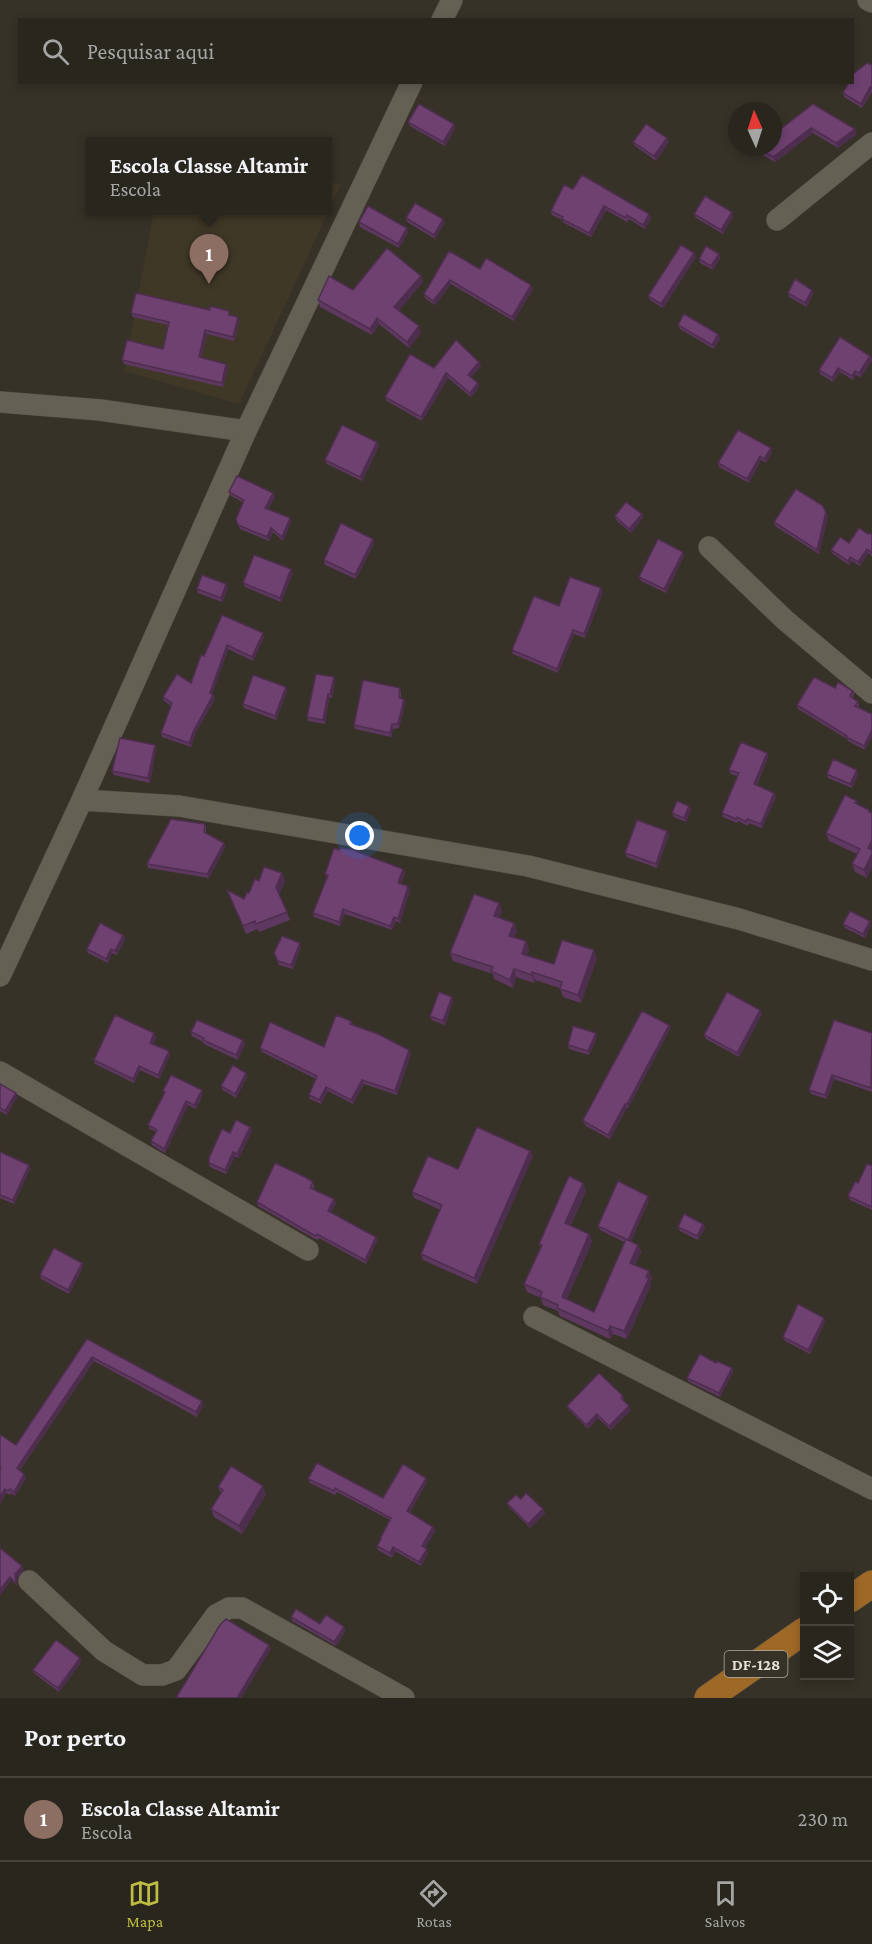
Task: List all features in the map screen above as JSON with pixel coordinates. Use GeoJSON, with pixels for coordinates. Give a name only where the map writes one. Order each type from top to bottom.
{"type":"FeatureCollection","features":[{"type":"Feature","properties":{"kind":"main road"},"geometry":{"type":"LineString","coordinates":[[854,1596],[872,1584]]}},
{"type":"Feature","properties":{"kind":"main road","name":"DF-128"},"geometry":{"type":"LineString","coordinates":[[708,1698],[800,1634]]}},
{"type":"Feature","properties":{"kind":"street"},"geometry":{"type":"LineString","coordinates":[[443,18],[452,0]]}},
{"type":"Feature","properties":{"kind":"street"},"geometry":{"type":"LineString","coordinates":[[0,976],[82,800],[246,431],[411,84]]}},
{"type":"Feature","properties":{"kind":"street"},"geometry":{"type":"LineString","coordinates":[[777,220],[872,143]]}},
{"type":"Feature","properties":{"kind":"street"},"geometry":{"type":"LineString","coordinates":[[0,402],[100,410],[246,431]]}},
{"type":"Feature","properties":{"kind":"street"},"geometry":{"type":"LineString","coordinates":[[709,547],[785,620],[872,693]]}},
{"type":"Feature","properties":{"kind":"street"},"geometry":{"type":"LineString","coordinates":[[82,800],[179,806],[528,866],[739,919],[872,960]]}},
{"type":"Feature","properties":{"kind":"street"},"geometry":{"type":"LineString","coordinates":[[0,1072],[308,1250]]}},
{"type":"Feature","properties":{"kind":"street"},"geometry":{"type":"LineString","coordinates":[[534,1317],[872,1489]]}},
{"type":"Feature","properties":{"kind":"street"},"geometry":{"type":"LineString","coordinates":[[29,1581],[104,1651],[143,1675],[162,1675],[176,1670],[216,1615],[229,1608],[242,1608],[404,1698]]}},
{"type":"Feature","properties":{"kind":"shaded area"},"geometry":{"type":"Polygon","coordinates":[[[332,183],[341,184],[332,203],[332,183]]]}},
{"type":"Feature","properties":{"kind":"shaded area"},"geometry":{"type":"Polygon","coordinates":[[[153,215],[327,215],[239,404],[124,371],[153,215]]]}},
{"type":"Feature","properties":{"kind":"building"},"geometry":{"type":"Polygon","coordinates":[[[867,63],[872,65],[872,89],[870,87],[861,104],[843,93],[848,84],[854,84],[854,73],[867,63]]]}},
{"type":"Feature","properties":{"kind":"building"},"geometry":{"type":"Polygon","coordinates":[[[419,104],[454,124],[443,142],[408,122],[419,104]]]}},
{"type":"Feature","properties":{"kind":"building"},"geometry":{"type":"Polygon","coordinates":[[[813,104],[855,129],[836,143],[811,128],[782,150],[782,128],[813,104]]]}},
{"type":"Feature","properties":{"kind":"building"},"geometry":{"type":"Polygon","coordinates":[[[646,124],[667,138],[654,156],[633,142],[646,124]]]}},
{"type":"Feature","properties":{"kind":"building"},"geometry":{"type":"Polygon","coordinates":[[[582,175],[649,214],[643,225],[627,215],[626,218],[604,206],[589,233],[551,211],[564,185],[573,189],[582,175]]]}},
{"type":"Feature","properties":{"kind":"building"},"geometry":{"type":"Polygon","coordinates":[[[705,196],[732,212],[721,230],[694,214],[705,196]]]}},
{"type":"Feature","properties":{"kind":"building"},"geometry":{"type":"Polygon","coordinates":[[[415,203],[443,219],[434,235],[406,218],[415,203]]]}},
{"type":"Feature","properties":{"kind":"building"},"geometry":{"type":"Polygon","coordinates":[[[368,206],[407,228],[398,244],[359,222],[368,206]]]}},
{"type":"Feature","properties":{"kind":"building"},"geometry":{"type":"Polygon","coordinates":[[[681,245],[694,253],[661,304],[648,296],[681,245]]]}},
{"type":"Feature","properties":{"kind":"building"},"geometry":{"type":"Polygon","coordinates":[[[706,246],[719,254],[711,266],[699,259],[706,246]]]}},
{"type":"Feature","properties":{"kind":"building"},"geometry":{"type":"Polygon","coordinates":[[[387,248],[421,276],[394,307],[419,326],[407,342],[377,318],[370,329],[318,300],[329,276],[353,290],[387,248]]]}},
{"type":"Feature","properties":{"kind":"building"},"geometry":{"type":"Polygon","coordinates":[[[449,251],[480,269],[486,258],[531,285],[512,317],[450,280],[433,301],[424,294],[449,251]]]}},
{"type":"Feature","properties":{"kind":"building"},"geometry":{"type":"Polygon","coordinates":[[[795,279],[812,290],[805,303],[788,293],[795,279]]]}},
{"type":"Feature","properties":{"kind":"building"},"geometry":{"type":"Polygon","coordinates":[[[136,293],[210,310],[210,306],[229,311],[229,315],[238,317],[233,337],[205,330],[199,357],[226,364],[222,383],[122,360],[127,340],[163,349],[169,322],[131,313],[136,293]]]}},
{"type":"Feature","properties":{"kind":"building"},"geometry":{"type":"Polygon","coordinates":[[[684,314],[718,334],[712,345],[678,325],[684,314]]]}},
{"type":"Feature","properties":{"kind":"building"},"geometry":{"type":"Polygon","coordinates":[[[840,337],[870,356],[859,373],[855,371],[852,376],[838,368],[832,378],[819,370],[840,337]]]}},
{"type":"Feature","properties":{"kind":"building"},"geometry":{"type":"Polygon","coordinates":[[[456,340],[479,362],[468,375],[478,383],[470,393],[446,373],[421,417],[385,397],[410,354],[434,368],[456,340]]]}},
{"type":"Feature","properties":{"kind":"building"},"geometry":{"type":"Polygon","coordinates":[[[342,425],[377,442],[360,477],[325,460],[342,425]]]}},
{"type":"Feature","properties":{"kind":"building"},"geometry":{"type":"Polygon","coordinates":[[[738,430],[771,448],[764,459],[760,456],[747,479],[718,463],[738,430]]]}},
{"type":"Feature","properties":{"kind":"building"},"geometry":{"type":"Polygon","coordinates":[[[237,476],[273,493],[265,508],[290,518],[282,537],[271,528],[267,537],[238,525],[236,519],[244,500],[229,492],[237,476]]]}},
{"type":"Feature","properties":{"kind":"building"},"geometry":{"type":"Polygon","coordinates":[[[796,489],[822,505],[826,512],[817,550],[774,522],[796,489]]]}},
{"type":"Feature","properties":{"kind":"building"},"geometry":{"type":"Polygon","coordinates":[[[626,502],[642,514],[629,529],[615,516],[626,502]]]}},
{"type":"Feature","properties":{"kind":"building"},"geometry":{"type":"Polygon","coordinates":[[[341,523],[373,539],[355,575],[324,560],[341,523]]]}},
{"type":"Feature","properties":{"kind":"building"},"geometry":{"type":"Polygon","coordinates":[[[859,528],[872,535],[872,553],[867,549],[858,562],[850,557],[848,561],[831,550],[840,537],[849,543],[859,528]]]}},
{"type":"Feature","properties":{"kind":"building"},"geometry":{"type":"Polygon","coordinates":[[[658,539],[683,552],[664,589],[639,577],[658,539]]]}},
{"type":"Feature","properties":{"kind":"building"},"geometry":{"type":"Polygon","coordinates":[[[254,555],[291,569],[280,598],[243,583],[254,555]]]}},
{"type":"Feature","properties":{"kind":"building"},"geometry":{"type":"Polygon","coordinates":[[[202,575],[226,584],[221,598],[197,589],[202,575]]]}},
{"type":"Feature","properties":{"kind":"building"},"geometry":{"type":"Polygon","coordinates":[[[570,577],[601,588],[584,634],[573,630],[557,669],[512,650],[534,596],[559,606],[570,577]]]}},
{"type":"Feature","properties":{"kind":"building"},"geometry":{"type":"Polygon","coordinates":[[[222,615],[263,633],[252,657],[227,645],[210,693],[213,695],[189,743],[161,733],[172,703],[163,697],[177,674],[191,683],[201,655],[204,656],[222,615]]]}},
{"type":"Feature","properties":{"kind":"building"},"geometry":{"type":"Polygon","coordinates":[[[316,674],[334,677],[323,720],[307,717],[316,674]]]}},
{"type":"Feature","properties":{"kind":"building"},"geometry":{"type":"Polygon","coordinates":[[[253,675],[286,687],[275,716],[243,704],[253,675]]]}},
{"type":"Feature","properties":{"kind":"building"},"geometry":{"type":"Polygon","coordinates":[[[814,677],[835,688],[838,682],[853,691],[850,696],[858,702],[855,706],[872,714],[872,730],[864,746],[797,705],[814,677]]]}},
{"type":"Feature","properties":{"kind":"building"},"geometry":{"type":"Polygon","coordinates":[[[363,680],[400,688],[399,698],[404,699],[398,724],[392,724],[390,733],[354,725],[363,680]]]}},
{"type":"Feature","properties":{"kind":"building"},"geometry":{"type":"Polygon","coordinates":[[[120,738],[155,745],[148,778],[112,771],[120,738]]]}},
{"type":"Feature","properties":{"kind":"building"},"geometry":{"type":"Polygon","coordinates":[[[741,742],[767,753],[754,784],[774,793],[761,824],[747,819],[746,822],[722,813],[739,773],[729,770],[741,742]]]}},
{"type":"Feature","properties":{"kind":"building"},"geometry":{"type":"Polygon","coordinates":[[[833,759],[857,770],[850,784],[827,774],[833,759]]]}},
{"type":"Feature","properties":{"kind":"building"},"geometry":{"type":"Polygon","coordinates":[[[845,795],[872,813],[872,840],[868,848],[872,850],[872,854],[864,870],[852,864],[860,849],[826,833],[845,795]]]}},
{"type":"Feature","properties":{"kind":"building"},"geometry":{"type":"Polygon","coordinates":[[[677,801],[689,806],[684,818],[672,813],[677,801]]]}},
{"type":"Feature","properties":{"kind":"building"},"geometry":{"type":"Polygon","coordinates":[[[171,819],[205,824],[204,832],[224,843],[207,874],[147,864],[171,819]]]}},
{"type":"Feature","properties":{"kind":"building"},"geometry":{"type":"Polygon","coordinates":[[[637,820],[667,831],[656,864],[625,853],[637,820]]]}},
{"type":"Feature","properties":{"kind":"building"},"geometry":{"type":"Polygon","coordinates":[[[334,848],[355,850],[403,869],[398,883],[408,886],[398,919],[394,917],[390,926],[343,909],[339,922],[313,913],[328,875],[325,874],[334,848]]]}},
{"type":"Feature","properties":{"kind":"building"},"geometry":{"type":"Polygon","coordinates":[[[264,867],[282,873],[276,887],[287,912],[256,924],[255,921],[243,926],[227,890],[244,899],[255,879],[259,881],[264,867]]]}},
{"type":"Feature","properties":{"kind":"building"},"geometry":{"type":"Polygon","coordinates":[[[474,894],[499,903],[494,916],[514,923],[509,936],[526,941],[522,954],[554,964],[562,940],[594,950],[578,995],[560,989],[562,982],[532,972],[532,975],[514,969],[510,980],[491,971],[493,967],[450,953],[474,894]]]}},
{"type":"Feature","properties":{"kind":"building"},"geometry":{"type":"Polygon","coordinates":[[[850,911],[870,921],[863,934],[843,924],[850,911]]]}},
{"type":"Feature","properties":{"kind":"building"},"geometry":{"type":"Polygon","coordinates":[[[100,923],[123,935],[115,951],[111,949],[106,959],[87,949],[100,923]]]}},
{"type":"Feature","properties":{"kind":"building"},"geometry":{"type":"Polygon","coordinates":[[[282,936],[300,943],[291,965],[278,961],[274,953],[282,936]]]}},
{"type":"Feature","properties":{"kind":"building"},"geometry":{"type":"Polygon","coordinates":[[[439,992],[452,997],[443,1021],[430,1016],[439,992]]]}},
{"type":"Feature","properties":{"kind":"building"},"geometry":{"type":"Polygon","coordinates":[[[727,992],[760,1010],[737,1053],[704,1035],[727,992]]]}},
{"type":"Feature","properties":{"kind":"building"},"geometry":{"type":"Polygon","coordinates":[[[642,1011],[669,1025],[608,1135],[583,1120],[642,1011]]]}},
{"type":"Feature","properties":{"kind":"building"},"geometry":{"type":"Polygon","coordinates":[[[115,1015],[154,1033],[150,1043],[169,1051],[158,1075],[139,1066],[133,1079],[94,1060],[115,1015]]]}},
{"type":"Feature","properties":{"kind":"building"},"geometry":{"type":"Polygon","coordinates":[[[336,1015],[351,1021],[350,1024],[378,1034],[409,1050],[395,1091],[362,1080],[351,1100],[326,1087],[319,1100],[309,1095],[317,1076],[260,1048],[270,1022],[324,1047],[336,1015]]]}},
{"type":"Feature","properties":{"kind":"building"},"geometry":{"type":"Polygon","coordinates":[[[197,1020],[243,1040],[236,1055],[191,1032],[197,1020]]]}},
{"type":"Feature","properties":{"kind":"building"},"geometry":{"type":"Polygon","coordinates":[[[834,1020],[872,1033],[871,1088],[832,1075],[825,1095],[809,1090],[834,1020]]]}},
{"type":"Feature","properties":{"kind":"building"},"geometry":{"type":"Polygon","coordinates":[[[573,1026],[596,1033],[588,1051],[568,1045],[573,1026]]]}},
{"type":"Feature","properties":{"kind":"building"},"geometry":{"type":"Polygon","coordinates":[[[233,1065],[246,1073],[235,1094],[221,1086],[233,1065]]]}},
{"type":"Feature","properties":{"kind":"building"},"geometry":{"type":"Polygon","coordinates":[[[171,1075],[202,1090],[194,1105],[186,1101],[164,1149],[151,1141],[157,1130],[148,1125],[171,1075]]]}},
{"type":"Feature","properties":{"kind":"building"},"geometry":{"type":"Polygon","coordinates":[[[0,1084],[16,1093],[5,1111],[0,1108],[0,1084]]]}},
{"type":"Feature","properties":{"kind":"building"},"geometry":{"type":"Polygon","coordinates":[[[236,1120],[250,1127],[237,1154],[233,1152],[225,1170],[209,1163],[209,1158],[222,1129],[230,1133],[236,1120]]]}},
{"type":"Feature","properties":{"kind":"building"},"geometry":{"type":"Polygon","coordinates":[[[477,1127],[530,1151],[474,1278],[421,1254],[442,1205],[412,1192],[428,1156],[458,1169],[477,1127]]]}},
{"type":"Feature","properties":{"kind":"building"},"geometry":{"type":"Polygon","coordinates":[[[0,1152],[29,1165],[13,1200],[0,1195],[0,1152]]]}},
{"type":"Feature","properties":{"kind":"building"},"geometry":{"type":"Polygon","coordinates":[[[275,1163],[305,1177],[313,1182],[310,1188],[334,1199],[328,1211],[376,1237],[365,1260],[317,1234],[316,1236],[312,1234],[257,1202],[275,1163]]]}},
{"type":"Feature","properties":{"kind":"building"},"geometry":{"type":"Polygon","coordinates":[[[867,1164],[872,1166],[872,1207],[848,1196],[855,1182],[858,1183],[867,1164]]]}},
{"type":"Feature","properties":{"kind":"building"},"geometry":{"type":"Polygon","coordinates":[[[569,1176],[583,1183],[565,1223],[589,1234],[562,1297],[594,1312],[626,1239],[638,1245],[630,1263],[649,1271],[646,1277],[649,1278],[624,1331],[610,1326],[608,1331],[557,1308],[558,1305],[540,1297],[542,1292],[524,1284],[569,1176]]]}},
{"type":"Feature","properties":{"kind":"building"},"geometry":{"type":"Polygon","coordinates":[[[618,1181],[648,1196],[628,1240],[598,1226],[618,1181]]]}},
{"type":"Feature","properties":{"kind":"building"},"geometry":{"type":"Polygon","coordinates":[[[684,1214],[703,1224],[697,1236],[678,1227],[684,1214]]]}},
{"type":"Feature","properties":{"kind":"building"},"geometry":{"type":"Polygon","coordinates":[[[54,1248],[82,1263],[68,1290],[40,1275],[54,1248]]]}},
{"type":"Feature","properties":{"kind":"building"},"geometry":{"type":"Polygon","coordinates":[[[798,1304],[824,1318],[808,1350],[783,1337],[798,1304]]]}},
{"type":"Feature","properties":{"kind":"building"},"geometry":{"type":"Polygon","coordinates":[[[87,1339],[202,1401],[196,1412],[92,1357],[17,1468],[24,1474],[14,1492],[5,1489],[0,1497],[1,1435],[16,1445],[87,1339]]]}},
{"type":"Feature","properties":{"kind":"building"},"geometry":{"type":"Polygon","coordinates":[[[700,1354],[716,1363],[717,1361],[732,1368],[719,1393],[687,1378],[700,1354]]]}},
{"type":"Feature","properties":{"kind":"building"},"geometry":{"type":"Polygon","coordinates":[[[599,1373],[623,1396],[621,1398],[629,1406],[609,1426],[597,1414],[586,1425],[567,1406],[599,1373]]]}},
{"type":"Feature","properties":{"kind":"building"},"geometry":{"type":"Polygon","coordinates":[[[317,1463],[383,1498],[403,1464],[426,1478],[407,1511],[433,1527],[422,1546],[427,1549],[419,1562],[393,1547],[390,1553],[377,1546],[391,1518],[335,1488],[334,1491],[308,1479],[317,1463]]]}},
{"type":"Feature","properties":{"kind":"building"},"geometry":{"type":"Polygon","coordinates":[[[231,1466],[263,1486],[239,1526],[211,1509],[223,1490],[218,1487],[231,1466]]]}},
{"type":"Feature","properties":{"kind":"building"},"geometry":{"type":"Polygon","coordinates":[[[526,1493],[543,1509],[528,1524],[507,1503],[516,1495],[521,1499],[526,1493]]]}},
{"type":"Feature","properties":{"kind":"building"},"geometry":{"type":"Polygon","coordinates":[[[0,1548],[22,1566],[15,1574],[16,1584],[10,1577],[0,1590],[0,1548]]]}},
{"type":"Feature","properties":{"kind":"building"},"geometry":{"type":"Polygon","coordinates":[[[296,1609],[320,1624],[326,1615],[344,1627],[334,1642],[291,1617],[296,1609]]]}},
{"type":"Feature","properties":{"kind":"building"},"geometry":{"type":"Polygon","coordinates":[[[226,1619],[269,1645],[237,1698],[176,1698],[220,1625],[226,1619]]]}},
{"type":"Feature","properties":{"kind":"building"},"geometry":{"type":"Polygon","coordinates":[[[56,1640],[80,1658],[58,1688],[33,1670],[56,1640]]]}},
{"type":"Feature","properties":{"kind":"place","name":"Escola Classe Altamir"},"geometry":{"type":"Point","coordinates":[209,284]}}]}
